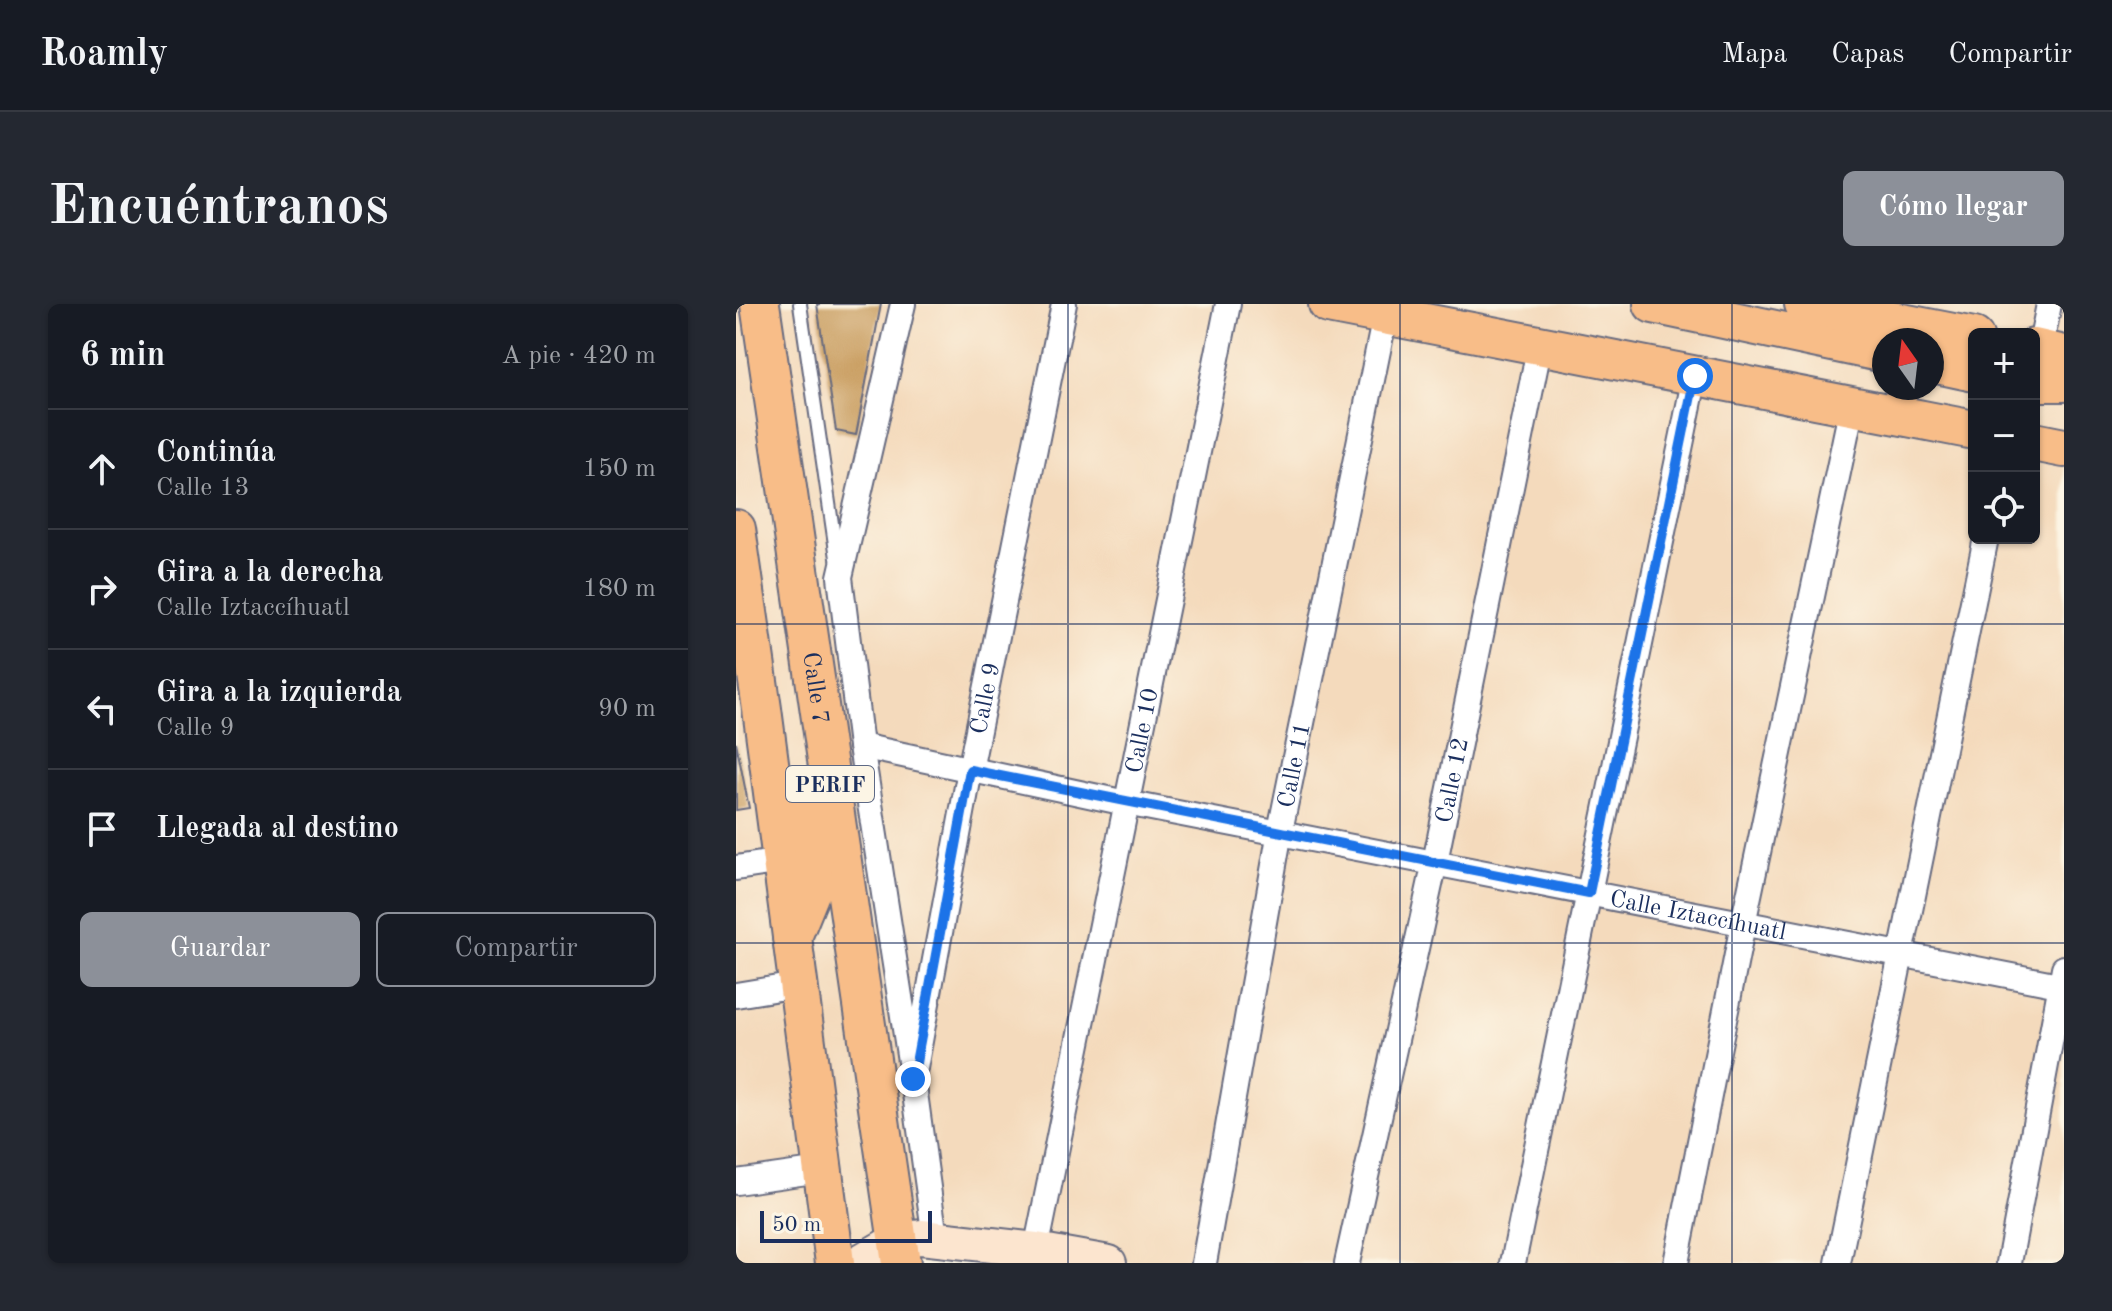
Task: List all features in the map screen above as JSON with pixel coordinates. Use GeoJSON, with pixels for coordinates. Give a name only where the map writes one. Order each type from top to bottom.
{"type":"FeatureCollection","features":[{"type":"Feature","properties":{"kind":"main road"},"geometry":{"type":"LineString","coordinates":[[746,304],[746,337],[814,842],[812,888],[791,940]]}},
{"type":"Feature","properties":{"kind":"main road","name":"Calle 7"},"geometry":{"type":"LineString","coordinates":[[760,304],[899,1252]]}},
{"type":"Feature","properties":{"kind":"main road"},"geometry":{"type":"LineString","coordinates":[[1328,304],[1415,316],[1695,376],[1968,429]]}},
{"type":"Feature","properties":{"kind":"main road"},"geometry":{"type":"LineString","coordinates":[[1653,304],[1968,336]]}},
{"type":"Feature","properties":{"kind":"main road"},"geometry":{"type":"LineString","coordinates":[[1804,304],[1876,325]]}},
{"type":"Feature","properties":{"kind":"main road"},"geometry":{"type":"LineString","coordinates":[[2043,359],[2064,382]]}},
{"type":"Feature","properties":{"kind":"main road"},"geometry":{"type":"LineString","coordinates":[[1944,366],[1968,371]]}},
{"type":"Feature","properties":{"kind":"main road"},"geometry":{"type":"LineString","coordinates":[[2040,443],[2064,448]]}},
{"type":"Feature","properties":{"kind":"main road","name":"PERIF"},"geometry":{"type":"LineString","coordinates":[[736,529],[749,710],[781,861],[835,1263]]}},
{"type":"Feature","properties":{"kind":"street"},"geometry":{"type":"LineString","coordinates":[[903,304],[840,577],[861,746],[913,1079]]}},
{"type":"Feature","properties":{"kind":"street","name":"Calle 9"},"geometry":{"type":"LineString","coordinates":[[935,1238],[913,1079],[970,770],[1064,304]]}},
{"type":"Feature","properties":{"kind":"street","name":"Calle 10"},"geometry":{"type":"LineString","coordinates":[[1036,1250],[1228,304]]}},
{"type":"Feature","properties":{"kind":"street"},"geometry":{"type":"LineString","coordinates":[[2043,359],[2049,304]]}},
{"type":"Feature","properties":{"kind":"street","name":"Calle 11"},"geometry":{"type":"LineString","coordinates":[[1204,1263],[1280,831],[1415,316]]}},
{"type":"Feature","properties":{"kind":"street","name":"Calle 12"},"geometry":{"type":"LineString","coordinates":[[1347,1263],[1435,862],[1540,344]]}},
{"type":"Feature","properties":{"kind":"street"},"geometry":{"type":"LineString","coordinates":[[1513,1263],[1695,376]]}},
{"type":"Feature","properties":{"kind":"street"},"geometry":{"type":"LineString","coordinates":[[1676,1263],[1743,924],[1852,406]]}},
{"type":"Feature","properties":{"kind":"street"},"geometry":{"type":"LineString","coordinates":[[1838,1263],[1985,544]]}},
{"type":"Feature","properties":{"kind":"street","name":"Calle Iztaccíhuatl"},"geometry":{"type":"LineString","coordinates":[[861,746],[1126,803],[1901,956],[2063,980]]}},
{"type":"Feature","properties":{"kind":"street"},"geometry":{"type":"LineString","coordinates":[[736,868],[781,861]]}},
{"type":"Feature","properties":{"kind":"street"},"geometry":{"type":"LineString","coordinates":[[2009,1263],[2063,980]]}},
{"type":"Feature","properties":{"kind":"street"},"geometry":{"type":"LineString","coordinates":[[736,995],[797,985]]}},
{"type":"Feature","properties":{"kind":"street"},"geometry":{"type":"LineString","coordinates":[[736,1182],[821,1170]]}},
{"type":"Feature","properties":{"kind":"street"},"geometry":{"type":"LineString","coordinates":[[858,1263],[935,1238],[1036,1250],[1109,1263]]}},
{"type":"Feature","properties":{"kind":"lane"},"geometry":{"type":"LineString","coordinates":[[800,304],[840,577]]}},
{"type":"Feature","properties":{"kind":"building"},"geometry":{"type":"Polygon","coordinates":[[[817,304],[881,304],[856,435],[836,431],[817,304]]]}},
{"type":"Feature","properties":{"kind":"building"},"geometry":{"type":"Polygon","coordinates":[[[736,742],[749,808],[736,810],[736,742]]]}},
{"type":"Feature","properties":{"kind":"route"},"geometry":{"type":"LineString","coordinates":[[913,1079],[970,770],[1589,893],[1695,376]]}}]}
